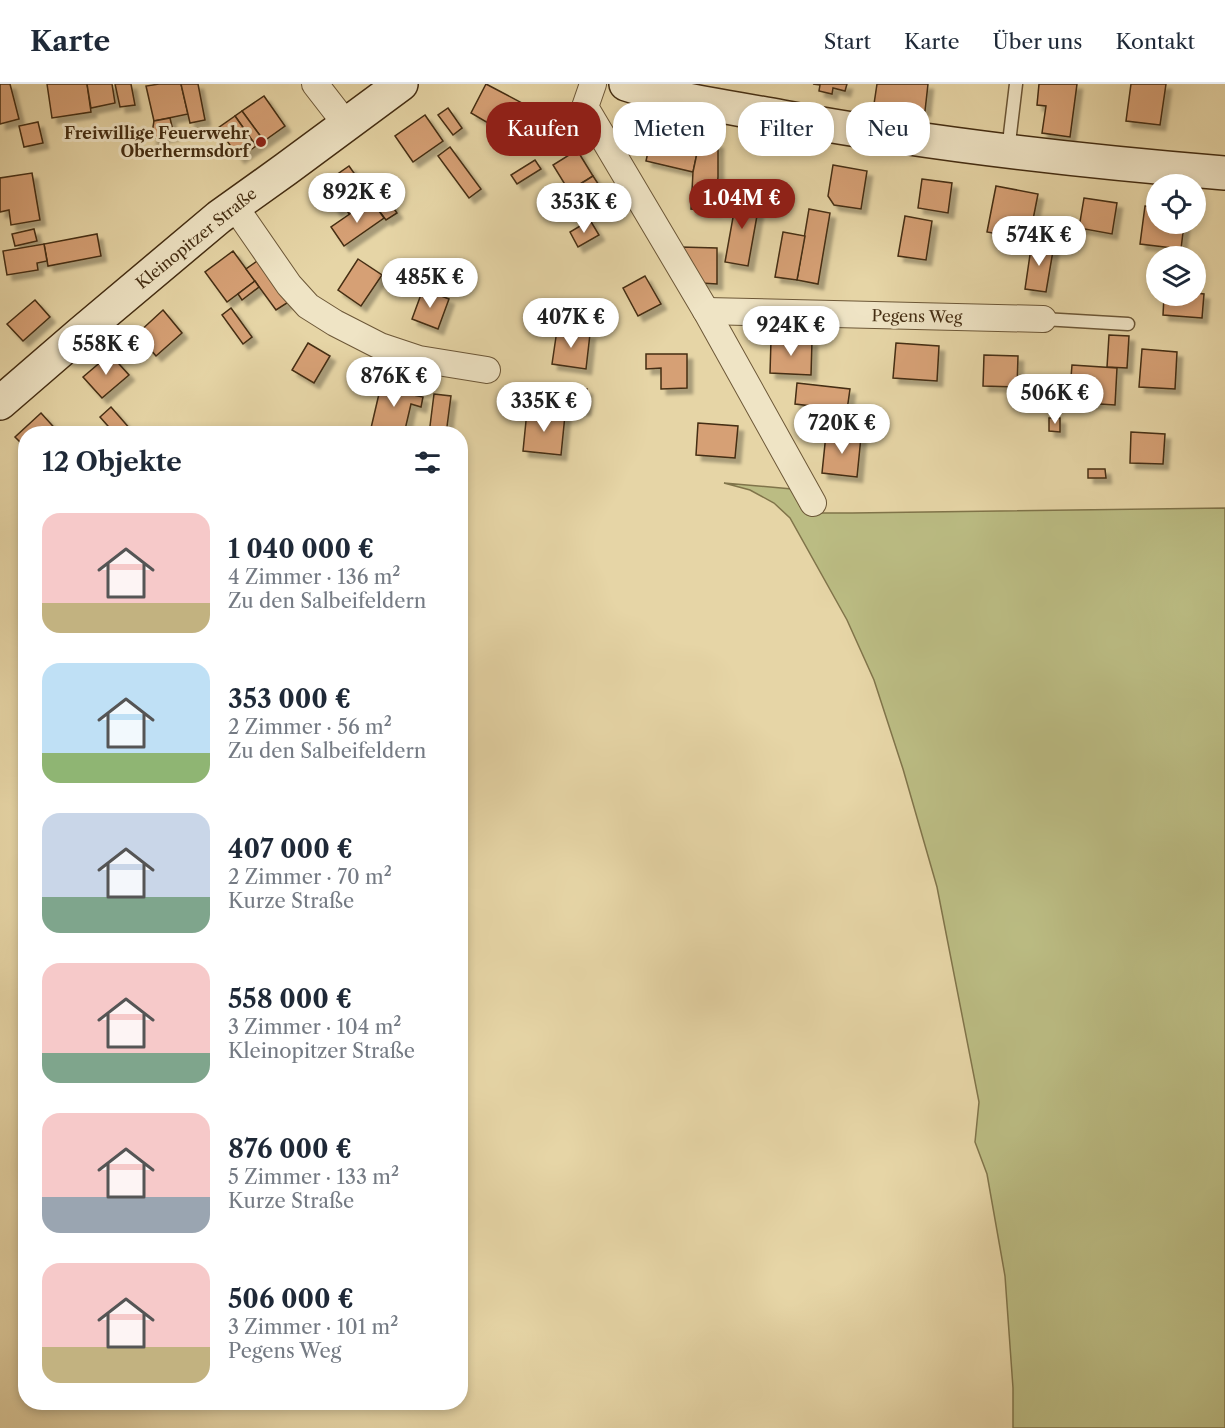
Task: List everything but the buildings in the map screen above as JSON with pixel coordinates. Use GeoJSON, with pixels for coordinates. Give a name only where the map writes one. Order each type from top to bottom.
{"type":"FeatureCollection","features":[{"type":"Feature","properties":{"kind":"street"},"geometry":{"type":"LineString","coordinates":[[315,84],[346,124]]}},
{"type":"Feature","properties":{"kind":"street","name":"Kleinopitzer Straße"},"geometry":{"type":"LineString","coordinates":[[0,403],[232,206],[401,84]]}},
{"type":"Feature","properties":{"kind":"street"},"geometry":{"type":"LineString","coordinates":[[593,84],[585,106],[706,311],[813,503]]}},
{"type":"Feature","properties":{"kind":"street"},"geometry":{"type":"LineString","coordinates":[[626,84],[666,96],[831,127],[1008,152],[1225,173]]}},
{"type":"Feature","properties":{"kind":"street"},"geometry":{"type":"LineString","coordinates":[[232,206],[289,285],[308,306],[380,346],[419,359],[487,370]]}},
{"type":"Feature","properties":{"kind":"street","name":"Pegens Weg"},"geometry":{"type":"LineString","coordinates":[[706,311],[1043,319]]}},
{"type":"Feature","properties":{"kind":"lane"},"geometry":{"type":"LineString","coordinates":[[1008,152],[1016,84]]}},
{"type":"Feature","properties":{"kind":"lane","name":"Pegens Weg"},"geometry":{"type":"LineString","coordinates":[[1043,319],[1128,324]]}},
{"type":"Feature","properties":{"kind":"green space"},"geometry":{"type":"Polygon","coordinates":[[[724,483],[792,489],[806,513],[1225,508],[1225,1428],[1013,1428],[1013,1388],[1005,1276],[987,1174],[975,1142],[979,1102],[937,887],[903,769],[874,680],[847,620],[790,518],[774,503],[750,490],[724,483]]]}},
{"type":"Feature","properties":{"kind":"place","name":"Freiwillige Feuerwehr Oberhermsdorf"},"geometry":{"type":"Point","coordinates":[261,142]}}]}
